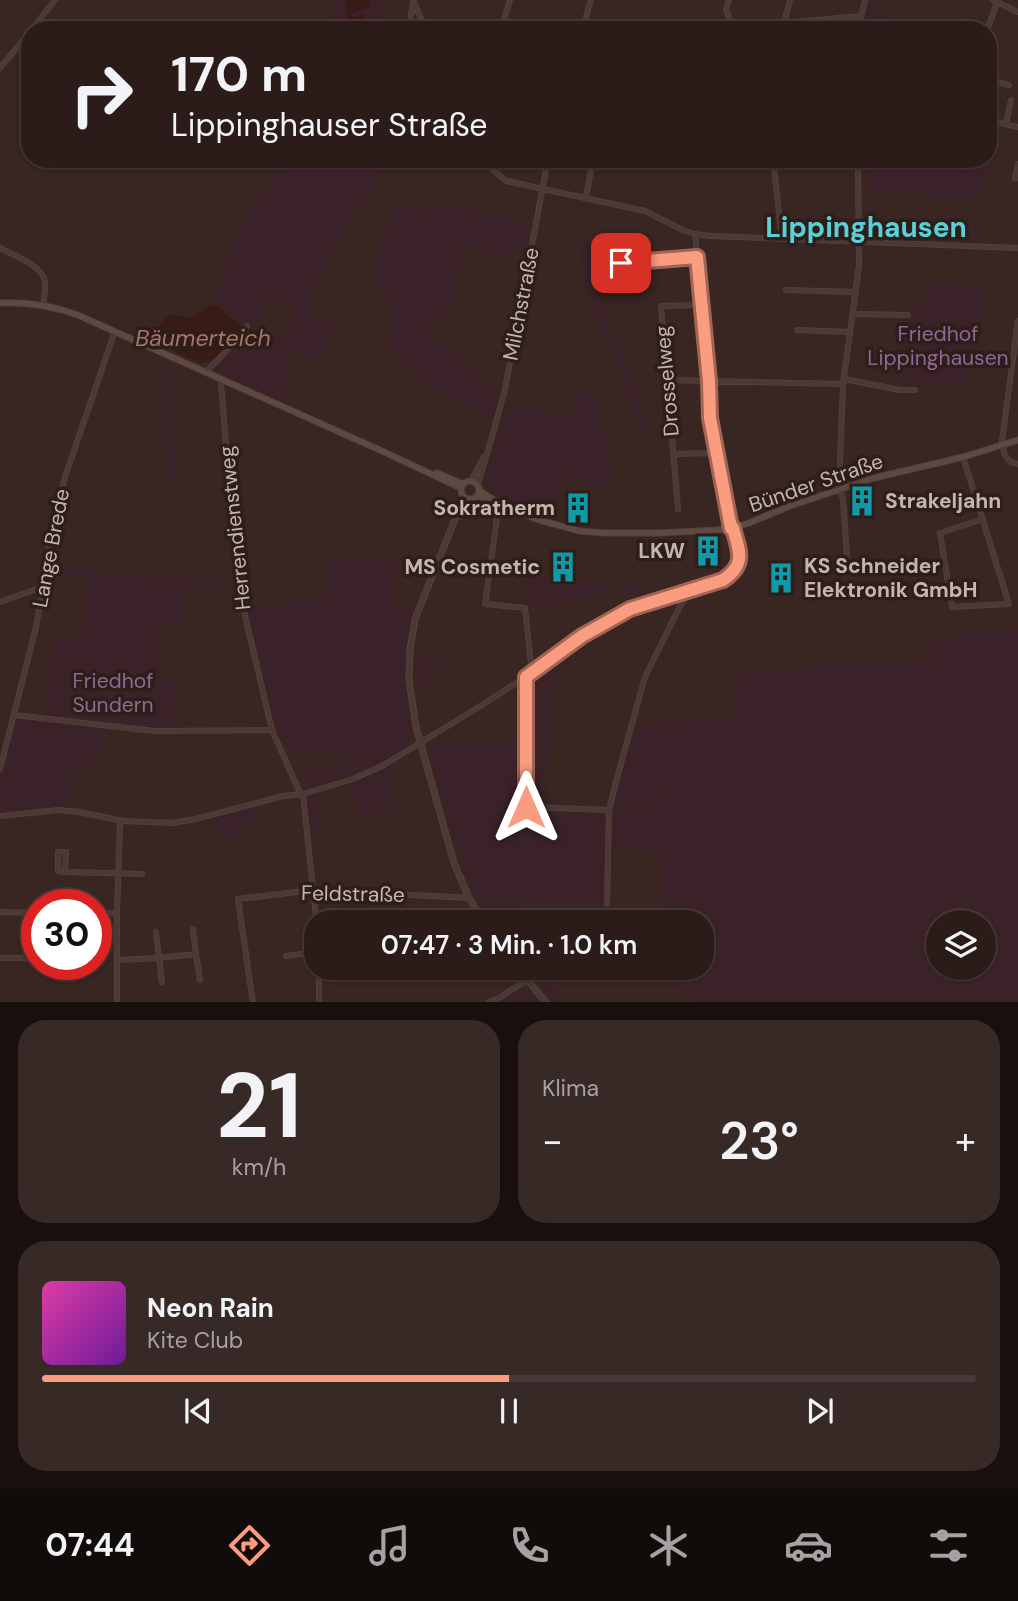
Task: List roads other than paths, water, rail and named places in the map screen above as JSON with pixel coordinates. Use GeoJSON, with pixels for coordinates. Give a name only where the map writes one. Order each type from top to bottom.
{"type":"FeatureCollection","features":[{"type":"Feature","properties":{"kind":"main road"},"geometry":{"type":"LineString","coordinates":[[0,303],[43,305],[80,316],[462,486],[474,482],[479,494],[468,498],[461,493],[462,486]]}},
{"type":"Feature","properties":{"kind":"main road","name":"Bünder Straße"},"geometry":{"type":"LineString","coordinates":[[479,494],[539,520],[579,531],[669,533],[732,528],[874,478],[963,457],[1018,440]]}},
{"type":"Feature","properties":{"kind":"street"},"geometry":{"type":"LineString","coordinates":[[39,21],[54,2],[47,0]]}},
{"type":"Feature","properties":{"kind":"street"},"geometry":{"type":"LineString","coordinates":[[504,21],[510,0]]}},
{"type":"Feature","properties":{"kind":"street"},"geometry":{"type":"LineString","coordinates":[[585,21],[591,0]]}},
{"type":"Feature","properties":{"kind":"street"},"geometry":{"type":"LineString","coordinates":[[729,0],[726,9],[730,21]]}},
{"type":"Feature","properties":{"kind":"street"},"geometry":{"type":"LineString","coordinates":[[785,21],[790,0]]}},
{"type":"Feature","properties":{"kind":"street"},"geometry":{"type":"LineString","coordinates":[[860,21],[865,0]]}},
{"type":"Feature","properties":{"kind":"street"},"geometry":{"type":"LineString","coordinates":[[410,21],[413,1]]}},
{"type":"Feature","properties":{"kind":"street"},"geometry":{"type":"LineString","coordinates":[[413,1],[422,21]]}},
{"type":"Feature","properties":{"kind":"street"},"geometry":{"type":"LineString","coordinates":[[990,21],[996,1],[1018,12]]}},
{"type":"Feature","properties":{"kind":"street"},"geometry":{"type":"LineString","coordinates":[[806,21],[861,16]]}},
{"type":"Feature","properties":{"kind":"street"},"geometry":{"type":"LineString","coordinates":[[0,68],[21,43]]}},
{"type":"Feature","properties":{"kind":"street"},"geometry":{"type":"LineString","coordinates":[[997,82],[1009,85]]}},
{"type":"Feature","properties":{"kind":"street"},"geometry":{"type":"LineString","coordinates":[[1006,124],[1011,100]]}},
{"type":"Feature","properties":{"kind":"street"},"geometry":{"type":"LineString","coordinates":[[997,122],[1018,127]]}},
{"type":"Feature","properties":{"kind":"street"},"geometry":{"type":"LineString","coordinates":[[1018,164],[1015,178],[1018,178]]}},
{"type":"Feature","properties":{"kind":"street"},"geometry":{"type":"LineString","coordinates":[[491,168],[506,181],[645,211],[695,234],[1018,248]]}},
{"type":"Feature","properties":{"kind":"street","name":"Milchstraße"},"geometry":{"type":"LineString","coordinates":[[474,482],[489,447],[505,389],[546,168]]}},
{"type":"Feature","properties":{"kind":"street"},"geometry":{"type":"LineString","coordinates":[[586,197],[591,168]]}},
{"type":"Feature","properties":{"kind":"street"},"geometry":{"type":"LineString","coordinates":[[775,168],[782,239]]}},
{"type":"Feature","properties":{"kind":"street"},"geometry":{"type":"LineString","coordinates":[[848,571],[843,499],[840,490],[843,382],[859,266],[859,168]]}},
{"type":"Feature","properties":{"kind":"street"},"geometry":{"type":"LineString","coordinates":[[0,816],[69,810],[120,821],[180,822],[302,794],[368,773],[526,677],[604,623],[630,609],[729,576],[740,555],[710,418],[695,234]]}},
{"type":"Feature","properties":{"kind":"street"},"geometry":{"type":"LineString","coordinates":[[0,248],[42,273],[45,282],[43,305]]}},
{"type":"Feature","properties":{"kind":"street"},"geometry":{"type":"LineString","coordinates":[[596,265],[697,257]]}},
{"type":"Feature","properties":{"kind":"street"},"geometry":{"type":"LineString","coordinates":[[786,290],[856,292]]}},
{"type":"Feature","properties":{"kind":"street","name":"Drosselweg"},"geometry":{"type":"LineString","coordinates":[[702,305],[661,306],[666,380],[673,454],[716,453]]}},
{"type":"Feature","properties":{"kind":"street"},"geometry":{"type":"LineString","coordinates":[[853,314],[908,316]]}},
{"type":"Feature","properties":{"kind":"street"},"geometry":{"type":"LineString","coordinates":[[1018,321],[1002,445],[1009,461],[1018,464]]}},
{"type":"Feature","properties":{"kind":"street"},"geometry":{"type":"LineString","coordinates":[[206,372],[247,326]]}},
{"type":"Feature","properties":{"kind":"street"},"geometry":{"type":"LineString","coordinates":[[797,330],[850,332]]}},
{"type":"Feature","properties":{"kind":"street","name":"Lange Brede"},"geometry":{"type":"LineString","coordinates":[[0,769],[36,627],[53,526],[65,477],[115,331]]}},
{"type":"Feature","properties":{"kind":"street","name":"Herrendienstweg"},"geometry":{"type":"LineString","coordinates":[[222,380],[238,586],[272,730],[302,794],[316,910]]}},
{"type":"Feature","properties":{"kind":"street"},"geometry":{"type":"LineString","coordinates":[[666,380],[843,382],[915,390]]}},
{"type":"Feature","properties":{"kind":"street"},"geometry":{"type":"LineString","coordinates":[[673,454],[678,509]]}},
{"type":"Feature","properties":{"kind":"street"},"geometry":{"type":"LineString","coordinates":[[963,457],[983,519],[1009,604],[952,607],[940,533],[983,519]]}},
{"type":"Feature","properties":{"kind":"street"},"geometry":{"type":"LineString","coordinates":[[468,498],[420,606],[410,650],[411,698],[420,742],[454,863],[476,910]]}},
{"type":"Feature","properties":{"kind":"street"},"geometry":{"type":"LineString","coordinates":[[500,503],[485,604],[525,608],[532,673]]}},
{"type":"Feature","properties":{"kind":"street"},"geometry":{"type":"LineString","coordinates":[[0,602],[43,587]]}},
{"type":"Feature","properties":{"kind":"street"},"geometry":{"type":"LineString","coordinates":[[607,904],[609,810],[645,677],[680,606],[691,590]]}},
{"type":"Feature","properties":{"kind":"street"},"geometry":{"type":"LineString","coordinates":[[675,595],[680,600],[680,606]]}},
{"type":"Feature","properties":{"kind":"street"},"geometry":{"type":"LineString","coordinates":[[526,677],[526,807],[609,810]]}},
{"type":"Feature","properties":{"kind":"street"},"geometry":{"type":"LineString","coordinates":[[15,715],[167,732],[272,730]]}},
{"type":"Feature","properties":{"kind":"street"},"geometry":{"type":"LineString","coordinates":[[117,1002],[120,821]]}},
{"type":"Feature","properties":{"kind":"street"},"geometry":{"type":"LineString","coordinates":[[65,872],[142,874]]}},
{"type":"Feature","properties":{"kind":"street","name":"Feldstraße"},"geometry":{"type":"LineString","coordinates":[[253,1002],[237,899],[314,890],[469,898]]}},
{"type":"Feature","properties":{"kind":"street"},"geometry":{"type":"LineString","coordinates":[[0,912],[21,913]]}},
{"type":"Feature","properties":{"kind":"street"},"geometry":{"type":"LineString","coordinates":[[112,913],[117,913]]}},
{"type":"Feature","properties":{"kind":"street"},"geometry":{"type":"LineString","coordinates":[[193,929],[200,980]]}},
{"type":"Feature","properties":{"kind":"street"},"geometry":{"type":"LineString","coordinates":[[156,932],[162,982]]}},
{"type":"Feature","properties":{"kind":"street"},"geometry":{"type":"LineString","coordinates":[[117,960],[196,954]]}},
{"type":"Feature","properties":{"kind":"street"},"geometry":{"type":"LineString","coordinates":[[286,956],[304,954]]}},
{"type":"Feature","properties":{"kind":"street"},"geometry":{"type":"LineString","coordinates":[[0,958],[21,958]]}},
{"type":"Feature","properties":{"kind":"street"},"geometry":{"type":"LineString","coordinates":[[319,980],[319,1002]]}},
{"type":"Feature","properties":{"kind":"street"},"geometry":{"type":"LineString","coordinates":[[490,1002],[527,980],[545,1002]]}},
{"type":"Feature","properties":{"kind":"water"},"geometry":{"type":"Polygon","coordinates":[[[345,0],[368,0],[370,7],[349,14],[354,17],[365,14],[365,17],[347,21],[345,0]]]}},
{"type":"Feature","properties":{"kind":"water","name":"Bäumerteich"},"geometry":{"type":"Polygon","coordinates":[[[211,305],[217,306],[241,326],[230,344],[215,358],[201,363],[149,340],[169,314],[191,318],[211,305]]]}},
{"type":"Feature","properties":{"kind":"place","name":"Strakeljahn"},"geometry":{"type":"Point","coordinates":[862,501]}},
{"type":"Feature","properties":{"kind":"place","name":"Sokratherm"},"geometry":{"type":"Point","coordinates":[578,508]}},
{"type":"Feature","properties":{"kind":"place","name":"LKW"},"geometry":{"type":"Point","coordinates":[708,551]}},
{"type":"Feature","properties":{"kind":"place","name":"MS Cosmetic"},"geometry":{"type":"Point","coordinates":[563,567]}},
{"type":"Feature","properties":{"kind":"place","name":"KS Schneider Elektronik GmbH"},"geometry":{"type":"Point","coordinates":[781,578]}},
{"type":"Feature","properties":{"kind":"district","name":"Lippinghausen"},"geometry":{"type":"Point","coordinates":[866,227]}},
{"type":"Feature","properties":{"kind":"park label","name":"Friedhof Lippinghausen"},"geometry":{"type":"Point","coordinates":[938,346]}},
{"type":"Feature","properties":{"kind":"park label","name":"Friedhof Sundern"},"geometry":{"type":"Point","coordinates":[113,693]}}]}
